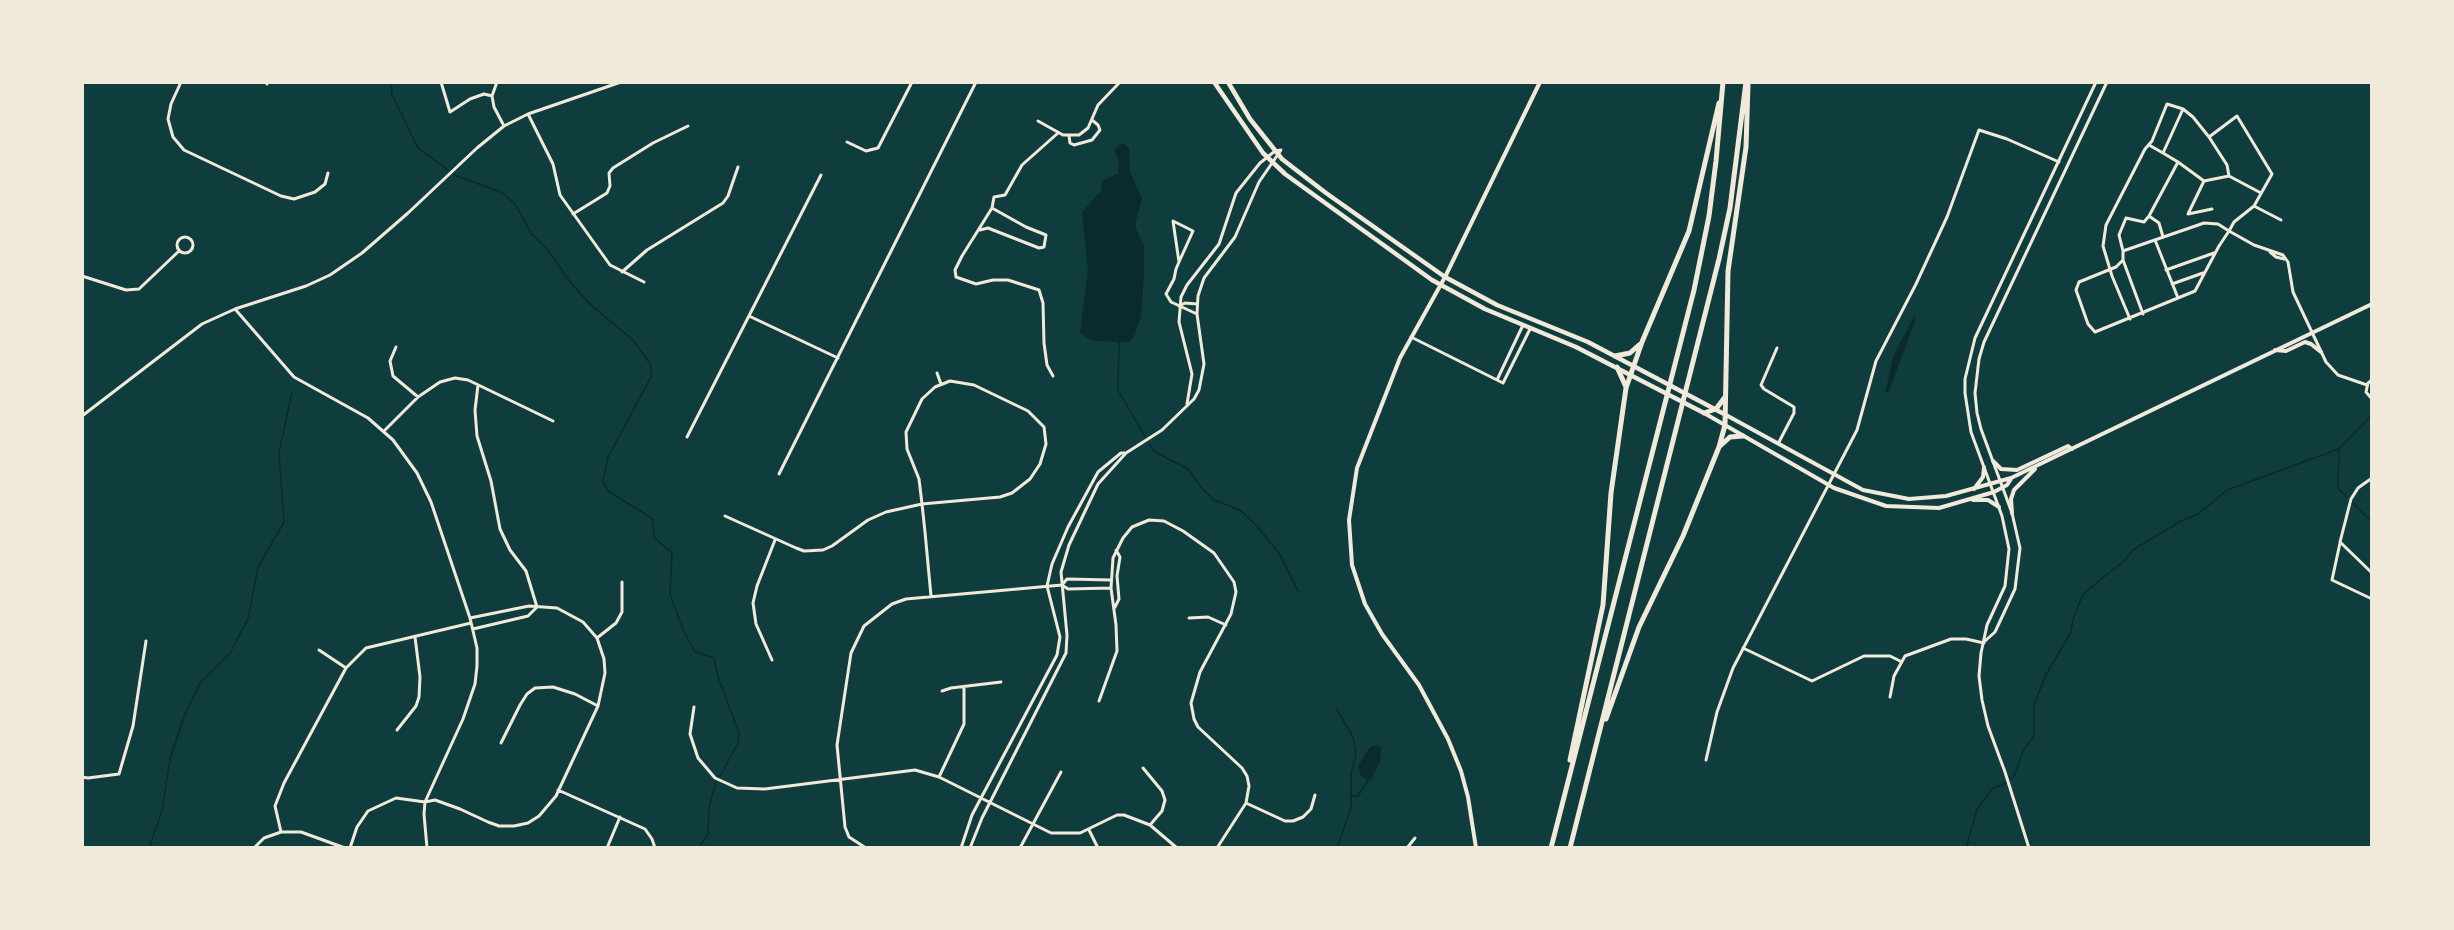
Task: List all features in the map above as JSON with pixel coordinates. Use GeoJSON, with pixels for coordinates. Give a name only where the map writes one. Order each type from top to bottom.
{"type":"FeatureCollection","features":[{"type":"Feature","properties":{"kind":"highway"},"geometry":{"type":"LineString","coordinates":[[1596,746],[1639,627],[1683,536],[1719,447],[1725,425],[1728,271],[1746,147],[1747,82]]}},
{"type":"Feature","properties":{"kind":"highway"},"geometry":{"type":"LineString","coordinates":[[1570,848],[1723,242],[1747,82]]}},
{"type":"Feature","properties":{"kind":"highway"},"geometry":{"type":"LineString","coordinates":[[1551,848],[1603,605],[1611,493],[1626,388],[1642,342],[1684,246],[1694,215],[1723,83]]}},
{"type":"Feature","properties":{"kind":"highway"},"geometry":{"type":"LineString","coordinates":[[1553,837],[1694,290],[1709,216],[1723,83]]}},
{"type":"Feature","properties":{"kind":"highway"},"geometry":{"type":"LineString","coordinates":[[1615,356],[1630,353],[1642,342]]}},
{"type":"Feature","properties":{"kind":"highway"},"geometry":{"type":"LineString","coordinates":[[1617,367],[1626,388]]}},
{"type":"Feature","properties":{"kind":"highway"},"geometry":{"type":"LineString","coordinates":[[1704,413],[1716,409],[1725,397]]}},
{"type":"Feature","properties":{"kind":"highway"},"geometry":{"type":"LineString","coordinates":[[1719,447],[1731,437],[1743,436]]}},
{"type":"Feature","properties":{"kind":"main road"},"geometry":{"type":"LineString","coordinates":[[1214,82],[1272,162],[1299,185],[1440,286],[1485,309],[1576,347],[1617,367],[1704,413],[1827,484],[1866,501],[1886,506],[1939,508],[1994,492],[2011,478]]}},
{"type":"Feature","properties":{"kind":"main road"},"geometry":{"type":"LineString","coordinates":[[1228,82],[1250,119],[1277,153],[1326,193],[1444,277],[1487,300],[1570,333],[1633,365],[1779,442],[1832,475],[1863,490],[1909,499],[1946,496],[2011,478],[2372,304]]}},
{"type":"Feature","properties":{"kind":"main road"},"geometry":{"type":"LineString","coordinates":[[1476,848],[1468,797],[1461,771],[1448,739],[1419,686],[1382,634],[1365,604],[1352,565],[1349,520],[1357,468],[1387,389],[1540,82]]}},
{"type":"Feature","properties":{"kind":"main road"},"geometry":{"type":"LineString","coordinates":[[2274,350],[2286,351],[2305,342],[2321,352]]}},
{"type":"Feature","properties":{"kind":"main road"},"geometry":{"type":"LineString","coordinates":[[1993,461],[2001,469],[2017,470],[2068,446],[2072,449]]}},
{"type":"Feature","properties":{"kind":"main road"},"geometry":{"type":"LineString","coordinates":[[2012,513],[2011,499],[2014,490],[2037,466]]}},
{"type":"Feature","properties":{"kind":"main road"},"geometry":{"type":"LineString","coordinates":[[1974,489],[1983,477],[1984,467]]}},
{"type":"Feature","properties":{"kind":"main road"},"geometry":{"type":"LineString","coordinates":[[1966,500],[1988,500],[1999,507]]}},
{"type":"Feature","properties":{"kind":"street"},"geometry":{"type":"LineString","coordinates":[[182,82],[171,104],[168,119],[173,138],[184,150],[281,196],[294,199],[315,192],[325,184],[328,173]]}},
{"type":"Feature","properties":{"kind":"street"},"geometry":{"type":"LineString","coordinates":[[441,82],[450,112],[470,99],[484,94],[492,96]]}},
{"type":"Feature","properties":{"kind":"street"},"geometry":{"type":"LineString","coordinates":[[497,82],[492,96],[494,107],[504,126]]}},
{"type":"Feature","properties":{"kind":"street"},"geometry":{"type":"LineString","coordinates":[[82,416],[144,371],[195,329],[235,309],[306,286],[330,275],[378,240],[477,148],[504,126],[528,114],[621,82]]}},
{"type":"Feature","properties":{"kind":"street"},"geometry":{"type":"LineString","coordinates":[[847,142],[866,151],[878,148],[912,82]]}},
{"type":"Feature","properties":{"kind":"street"},"geometry":{"type":"LineString","coordinates":[[779,474],[976,82]]}},
{"type":"Feature","properties":{"kind":"street"},"geometry":{"type":"LineString","coordinates":[[1038,121],[1058,133],[1069,136],[1084,132],[1098,105],[1120,82]]}},
{"type":"Feature","properties":{"kind":"street"},"geometry":{"type":"LineString","coordinates":[[2029,848],[2006,772],[1988,726],[1982,700],[1979,676],[1983,643],[1987,625],[2002,595],[2008,576],[2010,549],[1994,492],[1971,432],[1965,393],[1969,357],[1975,338],[2096,82]]}},
{"type":"Feature","properties":{"kind":"street"},"geometry":{"type":"LineString","coordinates":[[1983,643],[1995,632],[2012,599],[2018,577],[2020,548],[2012,513],[1977,413],[1975,393],[1979,359],[1984,342],[2107,82]]}},
{"type":"Feature","properties":{"kind":"street"},"geometry":{"type":"LineString","coordinates":[[2130,319],[2103,246],[2106,225],[2167,104],[2183,109],[2193,117],[2210,137],[2228,165],[2229,176]]}},
{"type":"Feature","properties":{"kind":"street"},"geometry":{"type":"LineString","coordinates":[[2163,153],[2183,109]]}},
{"type":"Feature","properties":{"kind":"street"},"geometry":{"type":"LineString","coordinates":[[528,114],[553,164],[560,195],[573,214],[606,260],[622,272],[644,282]]}},
{"type":"Feature","properties":{"kind":"street"},"geometry":{"type":"LineString","coordinates":[[2123,260],[2110,269],[2079,282],[2076,290],[2088,324],[2095,332],[2195,291],[2235,222],[2254,206],[2272,174],[2237,116],[2210,137]]}},
{"type":"Feature","properties":{"kind":"street"},"geometry":{"type":"LineString","coordinates":[[1069,136],[1074,146],[1092,140],[1100,130],[1092,120]]}},
{"type":"Feature","properties":{"kind":"street"},"geometry":{"type":"LineString","coordinates":[[573,214],[607,193],[610,186],[609,173],[613,168],[653,143],[687,126]]}},
{"type":"Feature","properties":{"kind":"street"},"geometry":{"type":"LineString","coordinates":[[1706,760],[1724,690],[1743,648],[1857,430],[1876,361],[1916,284],[1947,217],[1979,130],[2007,139],[2059,162]]}},
{"type":"Feature","properties":{"kind":"street"},"geometry":{"type":"LineString","coordinates":[[980,230],[992,208],[994,197],[1005,195],[1022,165],[1058,133]]}},
{"type":"Feature","properties":{"kind":"street"},"geometry":{"type":"LineString","coordinates":[[2148,145],[2178,162],[2204,181],[2229,176],[2261,193]]}},
{"type":"Feature","properties":{"kind":"street"},"geometry":{"type":"LineString","coordinates":[[1187,404],[1192,374],[1179,322],[1179,306],[1187,285],[1219,244],[1236,193],[1249,175],[1267,157],[1277,153]]}},
{"type":"Feature","properties":{"kind":"street"},"geometry":{"type":"LineString","coordinates":[[970,848],[974,833],[1066,653],[1067,635],[1061,572],[1064,558],[1090,500],[1103,478],[1126,453],[1162,430],[1194,399],[1199,390],[1204,364],[1197,314],[1204,278],[1234,237],[1259,182],[1277,153]]}},
{"type":"Feature","properties":{"kind":"street"},"geometry":{"type":"LineString","coordinates":[[2143,314],[2123,260],[2119,235],[2126,218],[2144,222],[2149,216],[2178,162]]}},
{"type":"Feature","properties":{"kind":"street"},"geometry":{"type":"LineString","coordinates":[[622,272],[647,250],[723,203],[728,196],[738,167]]}},
{"type":"Feature","properties":{"kind":"street"},"geometry":{"type":"LineString","coordinates":[[687,436],[821,174]]}},
{"type":"Feature","properties":{"kind":"street"},"geometry":{"type":"LineString","coordinates":[[2204,181],[2188,214],[2212,209]]}},
{"type":"Feature","properties":{"kind":"street"},"geometry":{"type":"LineString","coordinates":[[2254,206],[2281,220]]}},
{"type":"Feature","properties":{"kind":"street"},"geometry":{"type":"LineString","coordinates":[[992,208],[1026,227],[1043,232],[1047,238],[1044,247],[1039,248],[988,228],[980,230],[973,235],[962,256],[955,270],[956,277],[976,285],[993,280],[1008,280],[1039,290],[1045,354],[1053,375]]}},
{"type":"Feature","properties":{"kind":"street"},"geometry":{"type":"LineString","coordinates":[[2149,216],[2159,223],[2163,237]]}},
{"type":"Feature","properties":{"kind":"street"},"geometry":{"type":"LineString","coordinates":[[1179,262],[1173,222],[1193,231],[1166,294],[1171,302],[1197,314]]}},
{"type":"Feature","properties":{"kind":"street"},"geometry":{"type":"LineString","coordinates":[[2123,251],[2204,224],[2218,224],[2270,252],[2276,258],[2284,259],[2288,262],[2293,292],[2326,362],[2338,375],[2367,385]]}},
{"type":"Feature","properties":{"kind":"street"},"geometry":{"type":"LineString","coordinates":[[184,237],[189,239],[193,245],[191,250],[184,253],[179,251],[177,247],[179,239],[184,237]]}},
{"type":"Feature","properties":{"kind":"street"},"geometry":{"type":"LineString","coordinates":[[2155,240],[2178,298]]}},
{"type":"Feature","properties":{"kind":"street"},"geometry":{"type":"LineString","coordinates":[[82,276],[126,290],[139,289],[179,251]]}},
{"type":"Feature","properties":{"kind":"street"},"geometry":{"type":"LineString","coordinates":[[2166,270],[2216,253]]}},
{"type":"Feature","properties":{"kind":"street"},"geometry":{"type":"LineString","coordinates":[[2172,284],[2204,273]]}},
{"type":"Feature","properties":{"kind":"street"},"geometry":{"type":"LineString","coordinates":[[1179,306],[1185,303],[1198,304]]}},
{"type":"Feature","properties":{"kind":"street"},"geometry":{"type":"LineString","coordinates":[[235,309],[294,377],[368,418],[384,431],[417,473],[431,502],[470,618],[477,648],[475,684],[463,719],[425,802],[423,814],[426,848]]}},
{"type":"Feature","properties":{"kind":"street"},"geometry":{"type":"LineString","coordinates":[[749,316],[838,358]]}},
{"type":"Feature","properties":{"kind":"street"},"geometry":{"type":"LineString","coordinates":[[1497,380],[1523,325]]}},
{"type":"Feature","properties":{"kind":"street"},"geometry":{"type":"LineString","coordinates":[[1411,337],[1503,383],[1530,328]]}},
{"type":"Feature","properties":{"kind":"street"},"geometry":{"type":"LineString","coordinates":[[396,347],[390,361],[393,376],[418,397]]}},
{"type":"Feature","properties":{"kind":"street"},"geometry":{"type":"LineString","coordinates":[[1777,348],[1761,385],[1794,406],[1794,414],[1779,442]]}},
{"type":"Feature","properties":{"kind":"street"},"geometry":{"type":"LineString","coordinates":[[937,373],[941,384]]}},
{"type":"Feature","properties":{"kind":"street"},"geometry":{"type":"LineString","coordinates":[[384,431],[418,397],[440,382],[455,378],[478,385],[553,421]]}},
{"type":"Feature","properties":{"kind":"street"},"geometry":{"type":"LineString","coordinates":[[2372,380],[2367,385],[2366,392],[2372,399]]}},
{"type":"Feature","properties":{"kind":"street"},"geometry":{"type":"LineString","coordinates":[[725,516],[804,551],[823,550],[877,515],[922,504],[1000,497],[1012,493],[1030,479],[1044,456],[1046,444],[1044,427],[1028,411],[974,385],[962,382],[941,384],[922,399],[908,423],[906,441],[919,479],[922,504],[931,596]]}},
{"type":"Feature","properties":{"kind":"street"},"geometry":{"type":"LineString","coordinates":[[478,385],[475,410],[477,435],[491,481],[500,529],[510,550],[526,571],[537,607]]}},
{"type":"Feature","properties":{"kind":"street"},"geometry":{"type":"LineString","coordinates":[[961,848],[964,833],[981,798],[1057,655],[1060,637],[1047,586],[1059,546],[1092,479],[1113,459],[1121,453],[1126,453]]}},
{"type":"Feature","properties":{"kind":"street"},"geometry":{"type":"LineString","coordinates":[[2372,478],[2358,488],[2351,499],[2332,580],[2372,599]]}},
{"type":"Feature","properties":{"kind":"street"},"geometry":{"type":"LineString","coordinates":[[1099,701],[1117,651],[1110,588],[1116,550],[1132,527],[1149,520],[1164,521],[1183,531],[1214,553],[1234,582],[1235,604],[1200,672],[1192,696],[1194,720],[1205,735],[1242,768],[1247,776],[1249,796],[1217,848]]}},
{"type":"Feature","properties":{"kind":"street"},"geometry":{"type":"LineString","coordinates":[[772,660],[756,624],[753,603],[757,586],[775,540]]}},
{"type":"Feature","properties":{"kind":"street"},"geometry":{"type":"LineString","coordinates":[[2340,542],[2372,573]]}},
{"type":"Feature","properties":{"kind":"street"},"geometry":{"type":"LineString","coordinates":[[1114,609],[1119,599],[1117,576],[1120,558],[1116,550]]}},
{"type":"Feature","properties":{"kind":"street"},"geometry":{"type":"LineString","coordinates":[[1062,585],[1067,579],[1111,580]]}},
{"type":"Feature","properties":{"kind":"street"},"geometry":{"type":"LineString","coordinates":[[597,638],[616,622],[622,612],[622,582]]}},
{"type":"Feature","properties":{"kind":"street"},"geometry":{"type":"LineString","coordinates":[[866,848],[849,837],[845,827],[837,745],[838,728],[854,644],[864,626],[892,604],[931,596],[1062,585],[1068,589],[1110,588]]}},
{"type":"Feature","properties":{"kind":"street"},"geometry":{"type":"LineString","coordinates":[[350,848],[357,827],[368,811],[396,798],[425,802],[435,800],[499,826],[514,826],[528,823],[539,816],[548,808],[558,790],[598,705],[605,673],[604,659],[597,638],[583,622],[557,608],[529,606],[470,618]]}},
{"type":"Feature","properties":{"kind":"street"},"geometry":{"type":"LineString","coordinates":[[473,629],[528,616],[537,607]]}},
{"type":"Feature","properties":{"kind":"street"},"geometry":{"type":"LineString","coordinates":[[1190,618],[1208,617],[1226,625]]}},
{"type":"Feature","properties":{"kind":"street"},"geometry":{"type":"LineString","coordinates":[[282,832],[275,806],[284,783],[346,668],[366,648],[471,623]]}},
{"type":"Feature","properties":{"kind":"street"},"geometry":{"type":"LineString","coordinates":[[397,730],[416,706],[419,697],[420,677],[415,637]]}},
{"type":"Feature","properties":{"kind":"street"},"geometry":{"type":"LineString","coordinates":[[1890,697],[1894,676],[1900,661],[1905,656],[1951,639],[1966,639],[1983,643]]}},
{"type":"Feature","properties":{"kind":"street"},"geometry":{"type":"LineString","coordinates":[[82,777],[119,774],[133,726],[146,641]]}},
{"type":"Feature","properties":{"kind":"street"},"geometry":{"type":"LineString","coordinates":[[1743,648],[1812,681],[1864,656],[1890,656],[1900,661]]}},
{"type":"Feature","properties":{"kind":"street"},"geometry":{"type":"LineString","coordinates":[[319,650],[346,668]]}},
{"type":"Feature","properties":{"kind":"street"},"geometry":{"type":"LineString","coordinates":[[942,691],[1001,682]]}},
{"type":"Feature","properties":{"kind":"street"},"geometry":{"type":"LineString","coordinates":[[501,743],[520,705],[527,694],[535,688],[554,687],[598,705]]}},
{"type":"Feature","properties":{"kind":"street"},"geometry":{"type":"LineString","coordinates":[[939,777],[964,724],[964,687]]}},
{"type":"Feature","properties":{"kind":"street"},"geometry":{"type":"LineString","coordinates":[[694,707],[690,734],[694,751],[709,773],[728,786],[749,790],[908,770],[939,777],[1051,833],[1062,835],[1080,833],[1117,815],[1131,816],[1150,825],[1177,848]]}},
{"type":"Feature","properties":{"kind":"street"},"geometry":{"type":"LineString","coordinates":[[1143,768],[1162,791],[1165,800],[1162,811],[1150,825]]}},
{"type":"Feature","properties":{"kind":"street"},"geometry":{"type":"LineString","coordinates":[[1020,848],[1061,772]]}},
{"type":"Feature","properties":{"kind":"street"},"geometry":{"type":"LineString","coordinates":[[558,790],[645,829],[655,848]]}},
{"type":"Feature","properties":{"kind":"street"},"geometry":{"type":"LineString","coordinates":[[1246,803],[1285,821],[1293,821],[1303,817],[1311,809],[1315,795]]}},
{"type":"Feature","properties":{"kind":"street"},"geometry":{"type":"LineString","coordinates":[[607,848],[620,818]]}},
{"type":"Feature","properties":{"kind":"street"},"geometry":{"type":"LineString","coordinates":[[1089,830],[1098,848]]}},
{"type":"Feature","properties":{"kind":"street"},"geometry":{"type":"LineString","coordinates":[[254,848],[264,838],[282,832],[301,832],[345,848]]}},
{"type":"Feature","properties":{"kind":"street"},"geometry":{"type":"LineString","coordinates":[[1407,848],[1415,838]]}},
{"type":"Feature","properties":{"kind":"water"},"geometry":{"type":"Polygon","coordinates":[[[1120,144],[1125,144],[1129,148],[1130,172],[1142,198],[1136,221],[1136,229],[1144,246],[1141,317],[1130,342],[1091,340],[1080,333],[1088,270],[1082,212],[1101,191],[1102,181],[1118,173],[1119,160],[1114,151],[1120,144]]]}},
{"type":"Feature","properties":{"kind":"water"},"geometry":{"type":"Polygon","coordinates":[[[1915,315],[1915,321],[1889,391],[1885,393],[1894,354],[1915,315]]]}},
{"type":"Feature","properties":{"kind":"water"},"geometry":{"type":"Polygon","coordinates":[[[1378,745],[1381,749],[1380,761],[1371,780],[1368,780],[1361,776],[1358,766],[1370,747],[1378,745]]]}},
{"type":"Feature","properties":{"kind":"waterway"},"geometry":{"type":"LineString","coordinates":[[391,82],[392,95],[418,148],[448,170]]}},
{"type":"Feature","properties":{"kind":"waterway"},"geometry":{"type":"LineString","coordinates":[[454,175],[501,192],[515,204],[531,233],[547,249],[571,283],[591,305],[633,340],[651,365],[651,377],[608,457],[603,481],[608,491],[653,519],[654,537],[672,553],[670,594],[683,630],[695,652],[714,658],[718,677],[739,733],[738,743],[720,776]]}},
{"type":"Feature","properties":{"kind":"waterway"},"geometry":{"type":"LineString","coordinates":[[1119,342],[1118,390],[1145,437]]}},
{"type":"Feature","properties":{"kind":"waterway"},"geometry":{"type":"LineString","coordinates":[[149,848],[162,811],[170,759],[185,714],[200,683],[230,653],[248,619],[258,567],[284,522],[279,453],[292,392]]}},
{"type":"Feature","properties":{"kind":"waterway"},"geometry":{"type":"LineString","coordinates":[[1966,848],[1977,809],[1992,789],[2006,783],[2014,776],[2024,749],[2034,736],[2034,704],[2046,675],[2071,632],[2073,619],[2083,594],[2125,560],[2133,550],[2179,522],[2198,514],[2227,490],[2339,449],[2372,415]]}},
{"type":"Feature","properties":{"kind":"waterway"},"geometry":{"type":"LineString","coordinates":[[1149,444],[1155,452],[1188,469],[1214,500],[1240,510],[1258,527],[1279,553],[1298,591]]}},
{"type":"Feature","properties":{"kind":"waterway"},"geometry":{"type":"LineString","coordinates":[[2339,450],[2338,488],[2347,497]]}},
{"type":"Feature","properties":{"kind":"waterway"},"geometry":{"type":"LineString","coordinates":[[2353,503],[2372,522]]}},
{"type":"Feature","properties":{"kind":"waterway"},"geometry":{"type":"LineString","coordinates":[[1336,708],[1353,737],[1356,755],[1351,774],[1351,808],[1337,848]]}},
{"type":"Feature","properties":{"kind":"waterway"},"geometry":{"type":"LineString","coordinates":[[1351,796],[1358,796],[1368,780]]}},
{"type":"Feature","properties":{"kind":"waterway"},"geometry":{"type":"LineString","coordinates":[[699,848],[708,834],[709,807],[716,782]]}}]}
